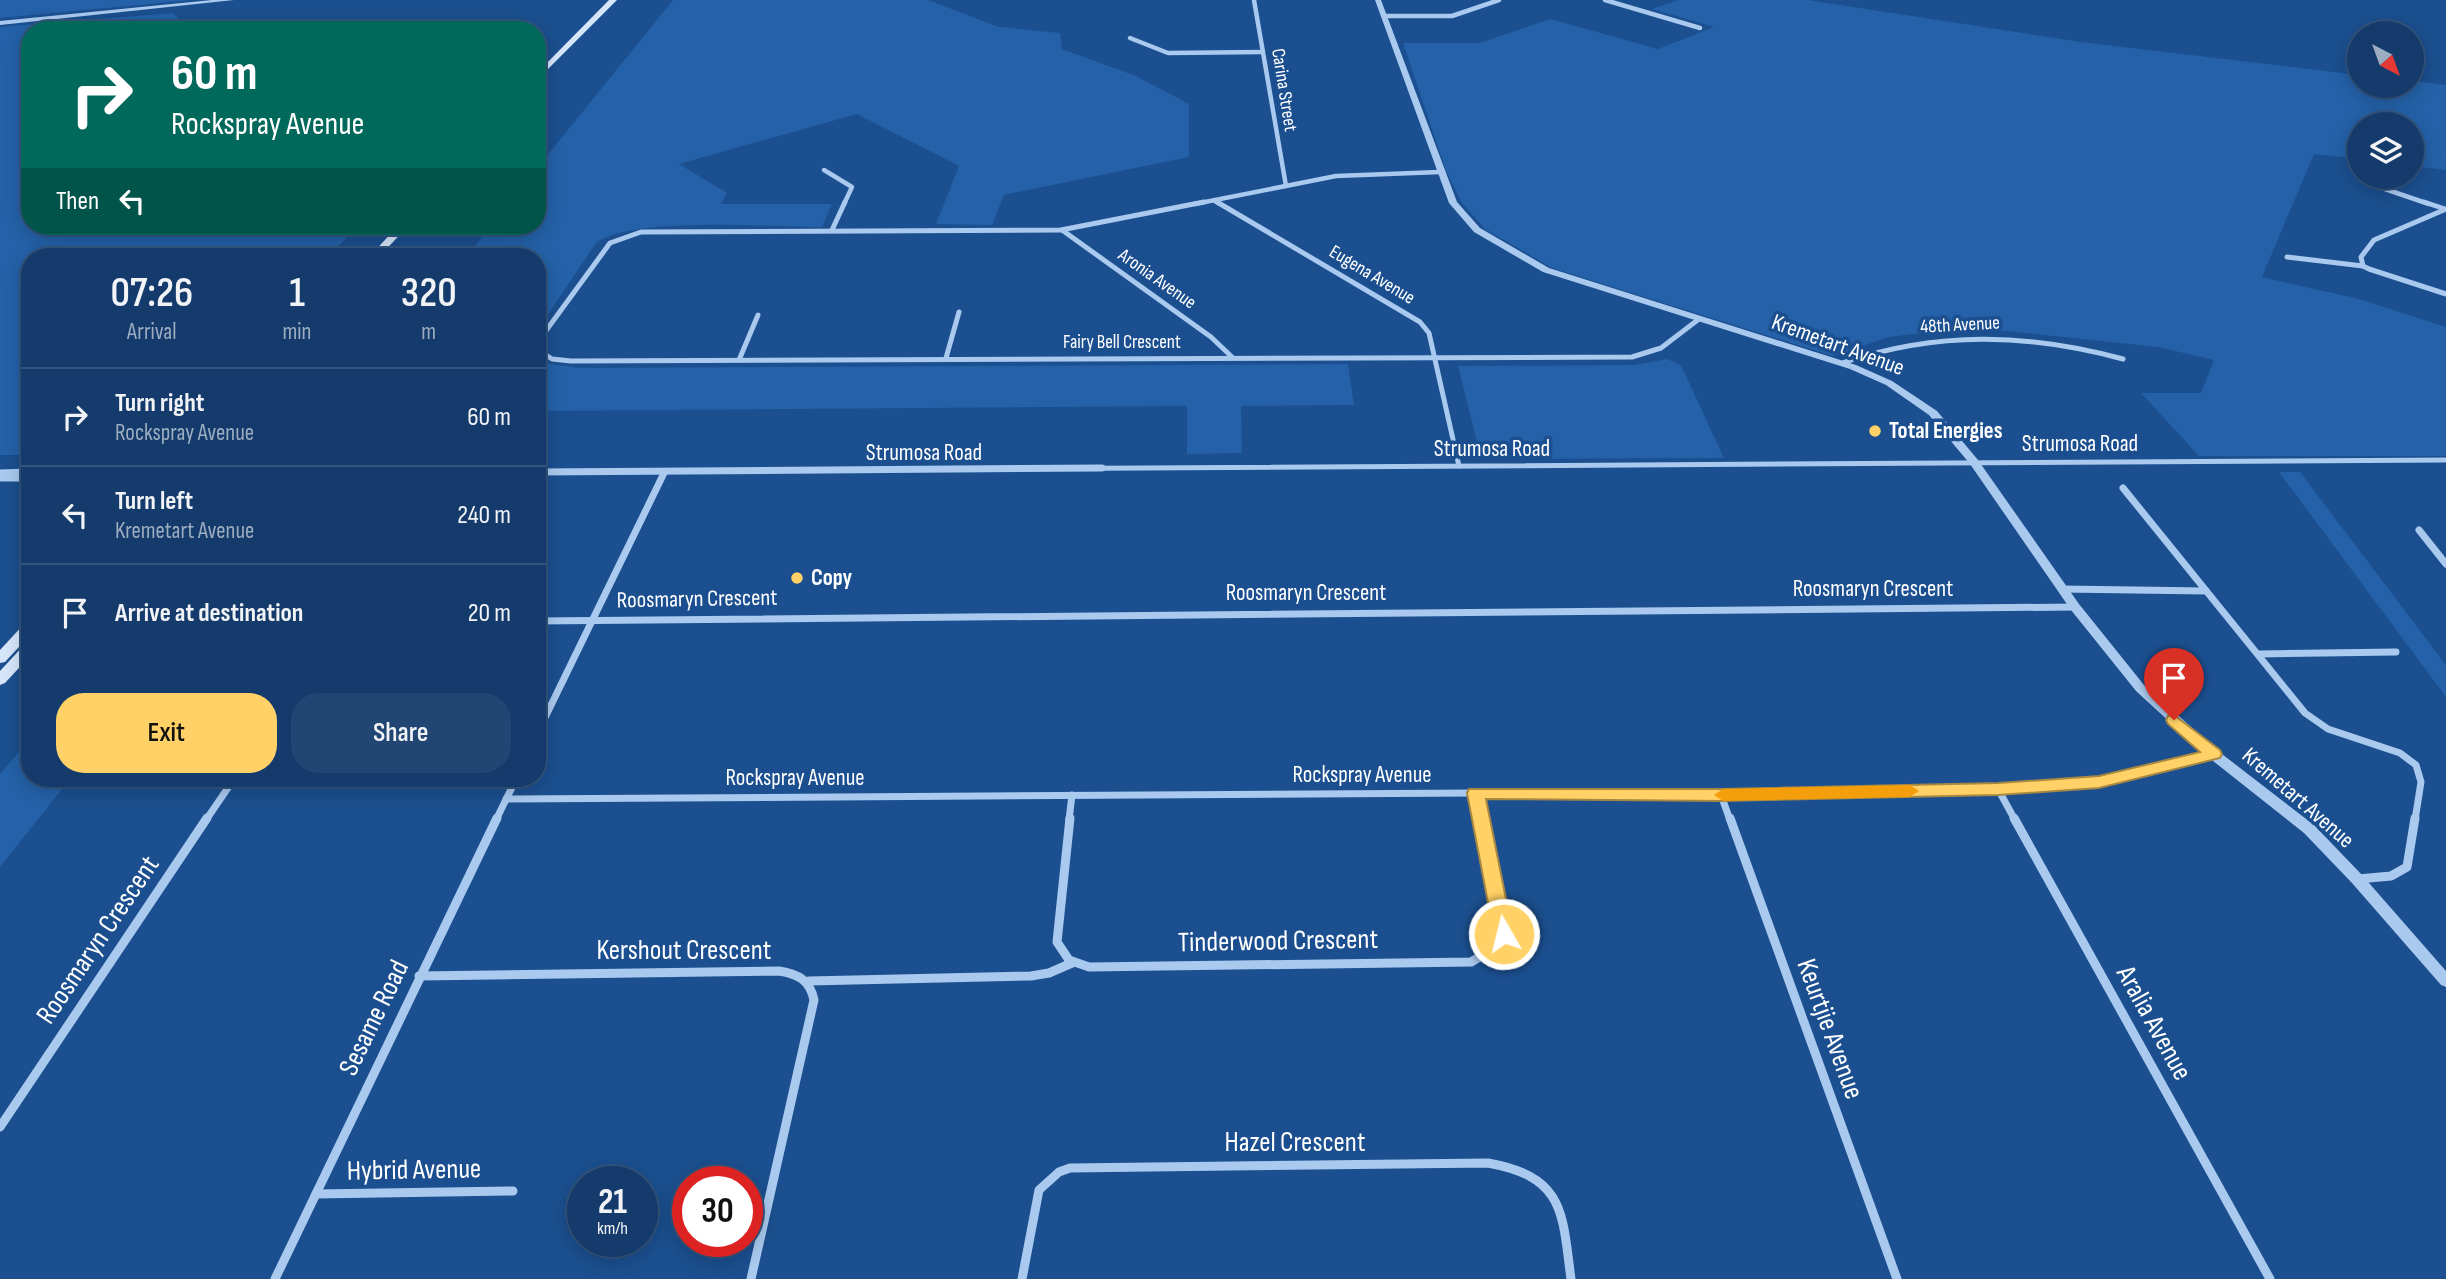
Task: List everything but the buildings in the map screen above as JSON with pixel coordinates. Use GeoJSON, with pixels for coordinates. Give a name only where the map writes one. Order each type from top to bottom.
{"type":"FeatureCollection","features":[{"type":"Feature","properties":{"kind":"main road"},"geometry":{"type":"LineString","coordinates":[[580,32],[581,26],[605,0]]}},
{"type":"Feature","properties":{"kind":"main road"},"geometry":{"type":"LineString","coordinates":[[546,68],[613,0]]}},
{"type":"Feature","properties":{"kind":"main road"},"geometry":{"type":"LineString","coordinates":[[382,248],[395,235]]}},
{"type":"Feature","properties":{"kind":"main road"},"geometry":{"type":"LineString","coordinates":[[0,659],[21,636]]}},
{"type":"Feature","properties":{"kind":"main road"},"geometry":{"type":"LineString","coordinates":[[0,680],[21,657]]}},
{"type":"Feature","properties":{"kind":"street"},"geometry":{"type":"LineString","coordinates":[[0,23],[231,0]]}},
{"type":"Feature","properties":{"kind":"street","name":"Carina Street"},"geometry":{"type":"LineString","coordinates":[[1254,0],[1286,186]]}},
{"type":"Feature","properties":{"kind":"street","name":"Kremetart Avenue"},"geometry":{"type":"LineString","coordinates":[[1378,0],[1440,172],[1453,203],[1465,220],[1513,254],[1582,282],[1842,363],[1889,383],[1917,400],[1933,413],[1974,461],[2075,607],[2140,688],[2213,754],[2309,829],[2357,879],[2446,981]]}},
{"type":"Feature","properties":{"kind":"street"},"geometry":{"type":"LineString","coordinates":[[1384,16],[1451,16],[1499,0]]}},
{"type":"Feature","properties":{"kind":"street"},"geometry":{"type":"LineString","coordinates":[[1605,0],[1700,28]]}},
{"type":"Feature","properties":{"kind":"street"},"geometry":{"type":"LineString","coordinates":[[1130,38],[1168,53],[1263,52]]}},
{"type":"Feature","properties":{"kind":"street"},"geometry":{"type":"LineString","coordinates":[[824,170],[852,187],[832,230]]}},
{"type":"Feature","properties":{"kind":"street"},"geometry":{"type":"LineString","coordinates":[[546,331],[610,243],[617,238],[655,231],[1061,230],[1356,174],[1440,172]]}},
{"type":"Feature","properties":{"kind":"street"},"geometry":{"type":"LineString","coordinates":[[2363,266],[2361,257],[2368,244],[2446,209],[2385,189]]}},
{"type":"Feature","properties":{"kind":"street","name":"Eugena Avenue"},"geometry":{"type":"LineString","coordinates":[[1215,201],[1420,322],[1429,333],[1459,466]]}},
{"type":"Feature","properties":{"kind":"street","name":"Aronia Avenue"},"geometry":{"type":"LineString","coordinates":[[1061,230],[1211,337],[1232,357]]}},
{"type":"Feature","properties":{"kind":"street"},"geometry":{"type":"LineString","coordinates":[[2287,257],[2363,266],[2446,294]]}},
{"type":"Feature","properties":{"kind":"street"},"geometry":{"type":"LineString","coordinates":[[946,358],[959,312]]}},
{"type":"Feature","properties":{"kind":"street"},"geometry":{"type":"LineString","coordinates":[[739,360],[758,315]]}},
{"type":"Feature","properties":{"kind":"street","name":"Fairy Bell Crescent"},"geometry":{"type":"LineString","coordinates":[[546,357],[571,361],[1632,357],[1661,348],[1699,318]]}},
{"type":"Feature","properties":{"kind":"street","name":"48th Avenue"},"geometry":{"type":"LineString","coordinates":[[1842,363],[1889,346],[1970,336],[2079,347],[2123,359]]}},
{"type":"Feature","properties":{"kind":"street","name":"Strumosa Road"},"geometry":{"type":"LineString","coordinates":[[546,472],[2446,460]]}},
{"type":"Feature","properties":{"kind":"street"},"geometry":{"type":"LineString","coordinates":[[0,472],[21,472]]}},
{"type":"Feature","properties":{"kind":"street"},"geometry":{"type":"LineString","coordinates":[[546,715],[664,473]]}},
{"type":"Feature","properties":{"kind":"street"},"geometry":{"type":"LineString","coordinates":[[0,478],[21,478]]}},
{"type":"Feature","properties":{"kind":"street"},"geometry":{"type":"LineString","coordinates":[[2123,488],[2312,719],[2328,729],[2400,753],[2410,759],[2420,771],[2421,782],[2407,867],[2391,876],[2357,879]]}},
{"type":"Feature","properties":{"kind":"street"},"geometry":{"type":"LineString","coordinates":[[2418,530],[2446,564]]}},
{"type":"Feature","properties":{"kind":"street"},"geometry":{"type":"LineString","coordinates":[[2062,589],[2206,591]]}},
{"type":"Feature","properties":{"kind":"street","name":"Roosmaryn Crescent"},"geometry":{"type":"LineString","coordinates":[[546,621],[2075,607]]}},
{"type":"Feature","properties":{"kind":"street"},"geometry":{"type":"LineString","coordinates":[[2259,654],[2396,652]]}},
{"type":"Feature","properties":{"kind":"street","name":"Rockspray Avenue"},"geometry":{"type":"LineString","coordinates":[[506,799],[1476,793],[1721,795],[1998,789],[2099,782],[2213,754]]}},
{"type":"Feature","properties":{"kind":"street","name":"Roosmaryn Crescent"},"geometry":{"type":"LineString","coordinates":[[0,1127],[229,787]]}},
{"type":"Feature","properties":{"kind":"street","name":"Sesame Road"},"geometry":{"type":"LineString","coordinates":[[275,1279],[512,787]]}},
{"type":"Feature","properties":{"kind":"street","name":"Aralia Avenue"},"geometry":{"type":"LineString","coordinates":[[1998,789],[2270,1279]]}},
{"type":"Feature","properties":{"kind":"street","name":"Tinderwood Crescent"},"geometry":{"type":"LineString","coordinates":[[1072,963],[1089,967],[1471,962],[1493,951],[1504,934],[1476,793]]}},
{"type":"Feature","properties":{"kind":"street"},"geometry":{"type":"LineString","coordinates":[[1072,795],[1056,934],[1061,951],[1072,963]]}},
{"type":"Feature","properties":{"kind":"street","name":"Keurtjie Avenue"},"geometry":{"type":"LineString","coordinates":[[1721,795],[1897,1279]]}},
{"type":"Feature","properties":{"kind":"street","name":"Kershout Crescent"},"geometry":{"type":"LineString","coordinates":[[419,976],[779,971],[801,976],[808,981],[1031,976],[1049,973],[1072,963]]}},
{"type":"Feature","properties":{"kind":"street"},"geometry":{"type":"LineString","coordinates":[[751,1279],[814,1000],[808,981]]}},
{"type":"Feature","properties":{"kind":"street","name":"Hazel Crescent"},"geometry":{"type":"LineString","coordinates":[[1022,1279],[1038,1189],[1059,1172],[1070,1168],[1488,1163],[1528,1170],[1550,1191],[1560,1208],[1571,1279]]}},
{"type":"Feature","properties":{"kind":"street","name":"Hybrid Avenue"},"geometry":{"type":"LineString","coordinates":[[316,1194],[513,1191]]}},
{"type":"Feature","properties":{"kind":"shaded area"},"geometry":{"type":"Polygon","coordinates":[[[0,0],[192,0],[0,18],[0,0]]]}},
{"type":"Feature","properties":{"kind":"shaded area"},"geometry":{"type":"Polygon","coordinates":[[[673,0],[928,0],[999,27],[1060,33],[1062,49],[1136,76],[1189,104],[1189,157],[1004,195],[992,225],[936,224],[959,166],[857,114],[679,164],[727,193],[721,204],[832,204],[822,227],[670,226],[614,235],[596,243],[546,318],[546,248],[473,248],[484,235],[546,235],[546,157],[673,0]]]}},
{"type":"Feature","properties":{"kind":"shaded area"},"geometry":{"type":"Polygon","coordinates":[[[1678,0],[1808,0],[2081,42],[2347,74],[2347,98],[2424,98],[2424,82],[2446,85],[2446,170],[2424,167],[2424,112],[2347,112],[2347,158],[2314,154],[2262,277],[2359,299],[2446,327],[2446,456],[2199,456],[2141,393],[2201,393],[2214,360],[2158,347],[1969,327],[1889,337],[1833,356],[1552,268],[1485,229],[1462,203],[1446,171],[1403,43],[1480,43],[1550,19],[1658,49],[1714,27],[1652,9],[1678,0]]]}},
{"type":"Feature","properties":{"kind":"shaded area"},"geometry":{"type":"Polygon","coordinates":[[[173,13],[181,21],[74,21],[173,13]]]}},
{"type":"Feature","properties":{"kind":"shaded area"},"geometry":{"type":"Polygon","coordinates":[[[21,25],[21,235],[349,235],[337,248],[21,248],[21,455],[0,455],[0,27],[21,25]]]}},
{"type":"Feature","properties":{"kind":"shaded area"},"geometry":{"type":"Polygon","coordinates":[[[1667,359],[1681,365],[1724,458],[1481,459],[1458,366],[1634,365],[1667,359]]]}},
{"type":"Feature","properties":{"kind":"shaded area"},"geometry":{"type":"Polygon","coordinates":[[[546,362],[580,368],[1348,364],[1354,405],[1241,406],[1242,453],[1187,454],[1187,406],[546,411],[546,362]]]}},
{"type":"Feature","properties":{"kind":"shaded area"},"geometry":{"type":"Polygon","coordinates":[[[2279,472],[2300,472],[2446,665],[2446,697],[2279,472]]]}},
{"type":"Feature","properties":{"kind":"shaded area"},"geometry":{"type":"Polygon","coordinates":[[[21,750],[21,787],[64,787],[0,867],[0,774],[21,750]]]}},
{"type":"Feature","properties":{"kind":"slow traffic"},"geometry":{"type":"LineString","coordinates":[[1723,795],[1910,791]]}},
{"type":"Feature","properties":{"kind":"place","name":"Total Energies"},"geometry":{"type":"Point","coordinates":[1875,431]}},
{"type":"Feature","properties":{"kind":"place","name":"Copy"},"geometry":{"type":"Point","coordinates":[797,578]}},
{"type":"Feature","properties":{"kind":"route"},"geometry":{"type":"LineString","coordinates":[[1504,934],[1476,793],[1721,795],[2074,785],[2099,782],[2213,754],[2174,720]]}}]}
